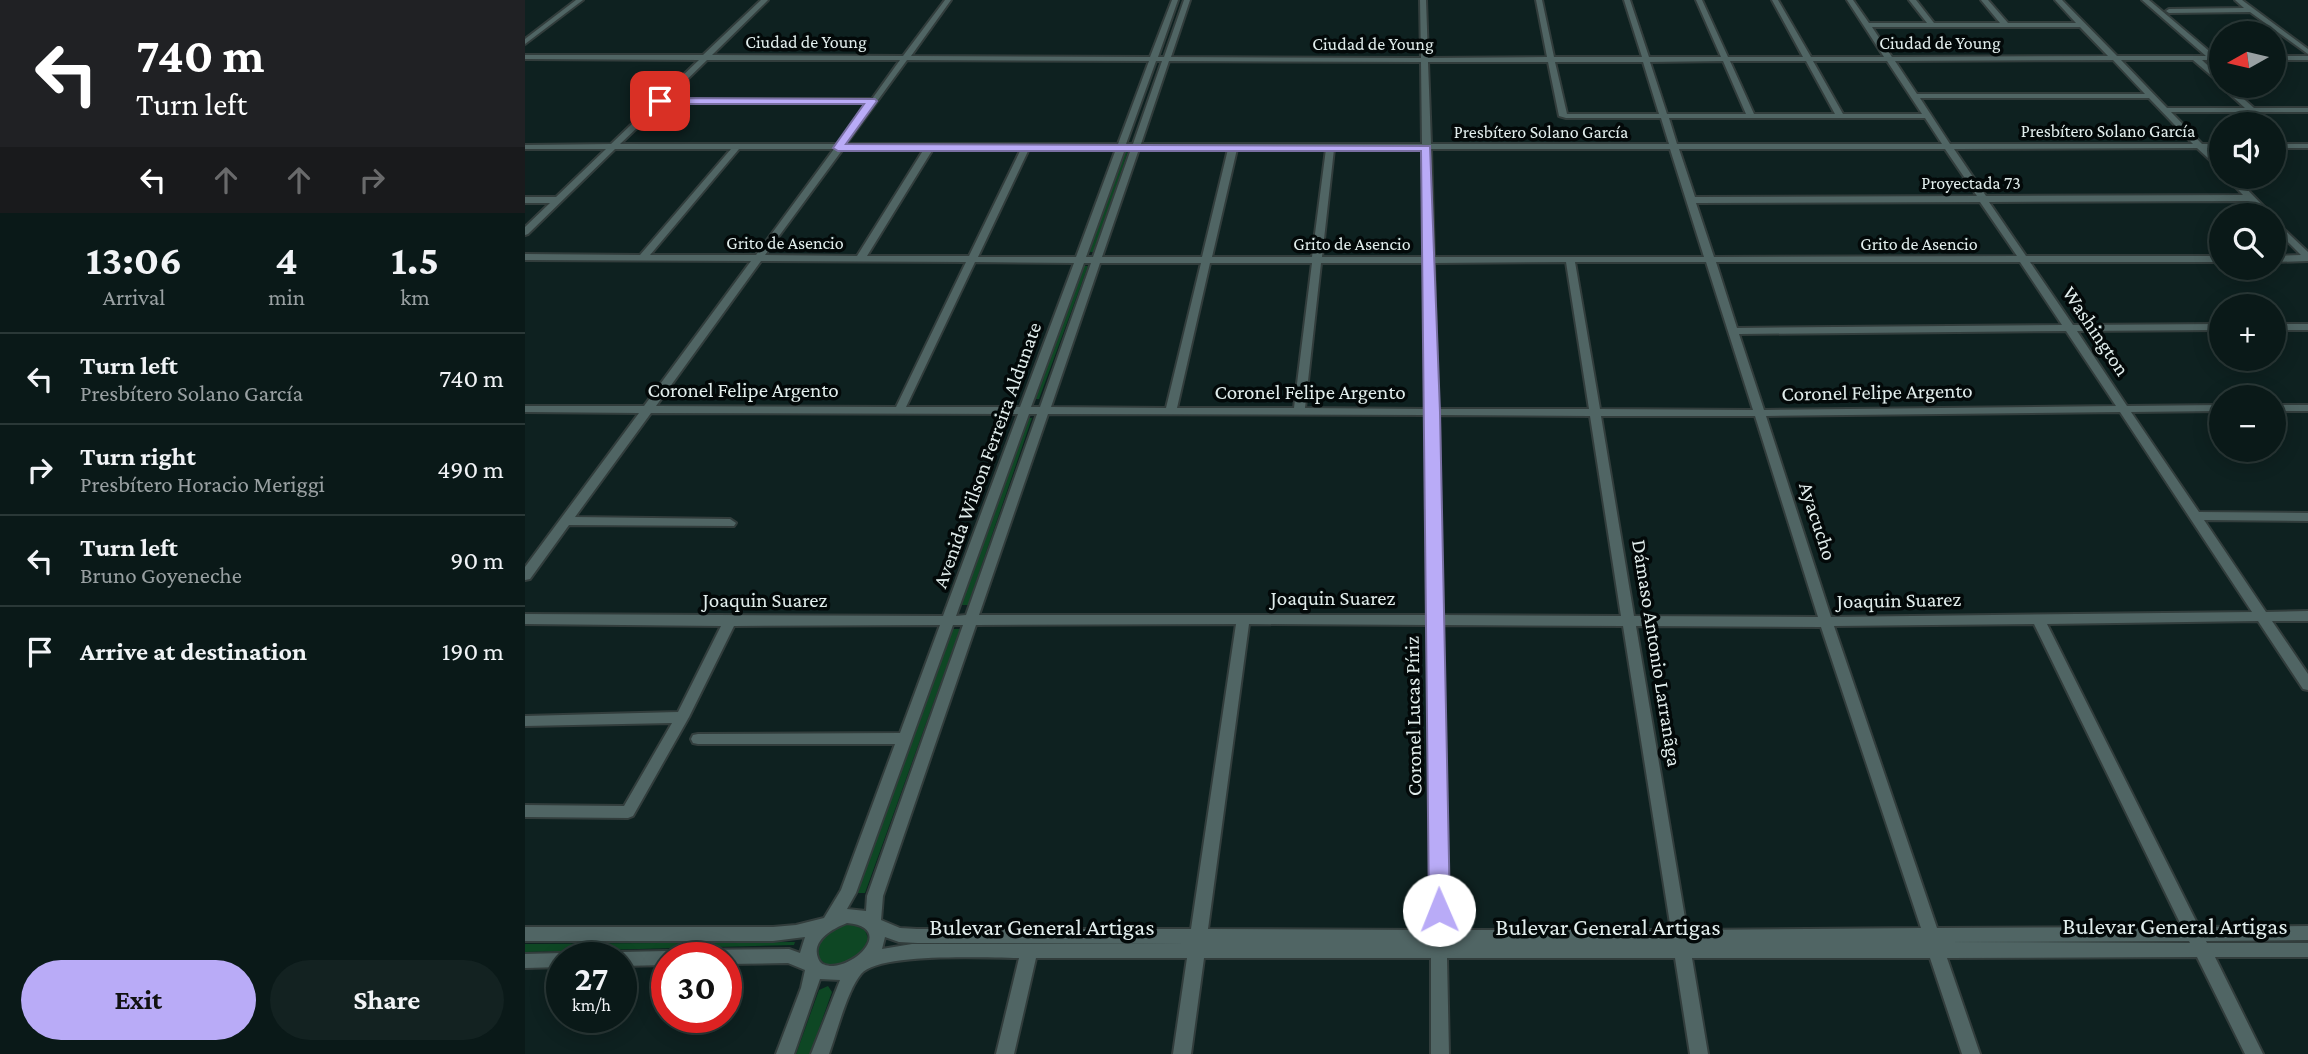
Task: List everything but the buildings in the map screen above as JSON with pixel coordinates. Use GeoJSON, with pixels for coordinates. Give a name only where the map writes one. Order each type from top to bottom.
{"type":"FeatureCollection","features":[{"type":"Feature","properties":{"kind":"street"},"geometry":{"type":"LineString","coordinates":[[525,42],[580,0]]}},
{"type":"Feature","properties":{"kind":"street"},"geometry":{"type":"LineString","coordinates":[[525,232],[765,0]]}},
{"type":"Feature","properties":{"kind":"street"},"geometry":{"type":"LineString","coordinates":[[525,576],[948,0]]}},
{"type":"Feature","properties":{"kind":"street","name":"Avenida Wilson Ferreira Aldunate"},"geometry":{"type":"LineString","coordinates":[[829,923],[848,893],[1175,0]]}},
{"type":"Feature","properties":{"kind":"street","name":"Avenida Wilson Ferreira Aldunate"},"geometry":{"type":"LineString","coordinates":[[874,924],[876,896],[1187,0]]}},
{"type":"Feature","properties":{"kind":"street","name":"Coronel Lucas Píriz"},"geometry":{"type":"LineString","coordinates":[[1423,0],[1433,412],[1440,1054]]}},
{"type":"Feature","properties":{"kind":"street"},"geometry":{"type":"LineString","coordinates":[[1539,0],[1562,114],[1573,117],[1927,116]]}},
{"type":"Feature","properties":{"kind":"street","name":"Ayacucho"},"geometry":{"type":"LineString","coordinates":[[1627,0],[1826,622],[1971,1054]]}},
{"type":"Feature","properties":{"kind":"street"},"geometry":{"type":"LineString","coordinates":[[1699,0],[1751,116]]}},
{"type":"Feature","properties":{"kind":"street"},"geometry":{"type":"LineString","coordinates":[[1775,0],[1840,116]]}},
{"type":"Feature","properties":{"kind":"street","name":"Washington"},"geometry":{"type":"LineString","coordinates":[[1850,0],[2308,685]]}},
{"type":"Feature","properties":{"kind":"street"},"geometry":{"type":"LineString","coordinates":[[1912,0],[1932,25]]}},
{"type":"Feature","properties":{"kind":"street"},"geometry":{"type":"LineString","coordinates":[[1984,0],[2006,25]]}},
{"type":"Feature","properties":{"kind":"street"},"geometry":{"type":"LineString","coordinates":[[2058,0],[2209,155]]}},
{"type":"Feature","properties":{"kind":"street"},"geometry":{"type":"LineString","coordinates":[[2145,0],[2209,52]]}},
{"type":"Feature","properties":{"kind":"street"},"geometry":{"type":"LineString","coordinates":[[2213,0],[2236,18]]}},
{"type":"Feature","properties":{"kind":"street"},"geometry":{"type":"LineString","coordinates":[[2238,0],[2308,52]]}},
{"type":"Feature","properties":{"kind":"street"},"geometry":{"type":"LineString","coordinates":[[2169,11],[2252,10]]}},
{"type":"Feature","properties":{"kind":"street"},"geometry":{"type":"LineString","coordinates":[[1866,25],[2082,25]]}},
{"type":"Feature","properties":{"kind":"street","name":"Ciudad de Young"},"geometry":{"type":"LineString","coordinates":[[525,57],[1425,60],[2209,58]]}},
{"type":"Feature","properties":{"kind":"street"},"geometry":{"type":"LineString","coordinates":[[2195,58],[2209,71]]}},
{"type":"Feature","properties":{"kind":"street"},"geometry":{"type":"LineString","coordinates":[[2286,58],[2308,58]]}},
{"type":"Feature","properties":{"kind":"street"},"geometry":{"type":"LineString","coordinates":[[1914,96],[2150,96]]}},
{"type":"Feature","properties":{"kind":"street"},"geometry":{"type":"LineString","coordinates":[[2238,98],[2252,110]]}},
{"type":"Feature","properties":{"kind":"street"},"geometry":{"type":"LineString","coordinates":[[660,101],[872,101]]}},
{"type":"Feature","properties":{"kind":"street"},"geometry":{"type":"LineString","coordinates":[[2165,110],[2308,110]]}},
{"type":"Feature","properties":{"kind":"street","name":"Presbítero Solano García"},"geometry":{"type":"LineString","coordinates":[[525,147],[2209,146]]}},
{"type":"Feature","properties":{"kind":"street"},"geometry":{"type":"LineString","coordinates":[[2286,146],[2308,146]]}},
{"type":"Feature","properties":{"kind":"street"},"geometry":{"type":"LineString","coordinates":[[642,258],[737,147]]}},
{"type":"Feature","properties":{"kind":"street"},"geometry":{"type":"LineString","coordinates":[[860,259],[930,147]]}},
{"type":"Feature","properties":{"kind":"street"},"geometry":{"type":"LineString","coordinates":[[900,409],[1026,147]]}},
{"type":"Feature","properties":{"kind":"street"},"geometry":{"type":"LineString","coordinates":[[1171,410],[1233,147]]}},
{"type":"Feature","properties":{"kind":"street"},"geometry":{"type":"LineString","coordinates":[[1299,412],[1330,147]]}},
{"type":"Feature","properties":{"kind":"street"},"geometry":{"type":"LineString","coordinates":[[2242,189],[2256,203]]}},
{"type":"Feature","properties":{"kind":"street","name":"Proyectada 73"},"geometry":{"type":"LineString","coordinates":[[1691,200],[2251,198]]}},
{"type":"Feature","properties":{"kind":"street"},"geometry":{"type":"LineString","coordinates":[[525,200],[558,200]]}},
{"type":"Feature","properties":{"kind":"street"},"geometry":{"type":"LineString","coordinates":[[2286,235],[2308,258]]}},
{"type":"Feature","properties":{"kind":"street","name":"Grito de Asencio"},"geometry":{"type":"LineString","coordinates":[[525,257],[972,260],[2209,259]]}},
{"type":"Feature","properties":{"kind":"street"},"geometry":{"type":"LineString","coordinates":[[2286,258],[2308,258]]}},
{"type":"Feature","properties":{"kind":"street","name":"Dámaso Antonio Larranãga"},"geometry":{"type":"LineString","coordinates":[[1570,260],[1699,1054]]}},
{"type":"Feature","properties":{"kind":"street"},"geometry":{"type":"LineString","coordinates":[[1734,331],[2209,327]]}},
{"type":"Feature","properties":{"kind":"street"},"geometry":{"type":"LineString","coordinates":[[2286,327],[2308,327]]}},
{"type":"Feature","properties":{"kind":"street","name":"Coronel Felipe Argento"},"geometry":{"type":"LineString","coordinates":[[525,410],[1760,413],[2209,408]]}},
{"type":"Feature","properties":{"kind":"street"},"geometry":{"type":"LineString","coordinates":[[2286,408],[2308,408]]}},
{"type":"Feature","properties":{"kind":"street"},"geometry":{"type":"LineString","coordinates":[[2196,516],[2308,517]]}},
{"type":"Feature","properties":{"kind":"street"},"geometry":{"type":"LineString","coordinates":[[565,521],[730,523]]}},
{"type":"Feature","properties":{"kind":"street","name":"Joaquin Suarez"},"geometry":{"type":"LineString","coordinates":[[525,619],[730,621],[1243,618],[1826,622],[2308,616]]}},
{"type":"Feature","properties":{"kind":"street"},"geometry":{"type":"LineString","coordinates":[[1182,1054],[1243,618]]}},
{"type":"Feature","properties":{"kind":"street"},"geometry":{"type":"LineString","coordinates":[[2038,620],[2254,1054]]}},
{"type":"Feature","properties":{"kind":"street"},"geometry":{"type":"LineString","coordinates":[[525,811],[628,812],[682,717],[730,621]]}},
{"type":"Feature","properties":{"kind":"street"},"geometry":{"type":"LineString","coordinates":[[525,721],[682,717]]}},
{"type":"Feature","properties":{"kind":"street"},"geometry":{"type":"LineString","coordinates":[[698,739],[906,738]]}},
{"type":"Feature","properties":{"kind":"street"},"geometry":{"type":"LineString","coordinates":[[525,934],[773,934],[796,932],[855,915],[874,924],[878,931],[877,945],[861,963],[842,993],[820,1054]]}},
{"type":"Feature","properties":{"kind":"street"},"geometry":{"type":"LineString","coordinates":[[786,1054],[810,988],[813,966],[808,948],[829,923]]}},
{"type":"Feature","properties":{"kind":"street","name":"Bulevar General Artigas"},"geometry":{"type":"LineString","coordinates":[[874,924],[899,935],[1198,944],[1934,942],[2308,933]]}},
{"type":"Feature","properties":{"kind":"street","name":"Bulevar General Artigas"},"geometry":{"type":"LineString","coordinates":[[1934,942],[2203,951],[2308,950]]}},
{"type":"Feature","properties":{"kind":"street","name":"Bulevar General Artigas"},"geometry":{"type":"LineString","coordinates":[[861,963],[912,951],[1029,952],[1198,944]]}},
{"type":"Feature","properties":{"kind":"street"},"geometry":{"type":"LineString","coordinates":[[1005,1054],[1029,952]]}},
{"type":"Feature","properties":{"kind":"street"},"geometry":{"type":"LineString","coordinates":[[742,956],[789,956],[828,974],[861,963]]}},
{"type":"Feature","properties":{"kind":"street"},"geometry":{"type":"LineString","coordinates":[[525,961],[546,961]]}},
{"type":"Feature","properties":{"kind":"green space"},"geometry":{"type":"Polygon","coordinates":[[[1122,151],[1128,151],[1094,252],[1087,252],[1122,151]]]}},
{"type":"Feature","properties":{"kind":"green space"},"geometry":{"type":"Polygon","coordinates":[[[1081,266],[1088,266],[1039,399],[1032,399],[1081,266]]]}},
{"type":"Feature","properties":{"kind":"green space"},"geometry":{"type":"Polygon","coordinates":[[[1025,418],[1032,418],[968,605],[959,605],[1025,418]]]}},
{"type":"Feature","properties":{"kind":"green space"},"geometry":{"type":"Polygon","coordinates":[[[951,629],[960,629],[865,893],[855,893],[951,629]]]}},
{"type":"Feature","properties":{"kind":"green space"},"geometry":{"type":"Polygon","coordinates":[[[850,923],[865,930],[868,938],[865,946],[847,964],[831,966],[817,956],[821,938],[839,925],[850,923]]]}},
{"type":"Feature","properties":{"kind":"green space"},"geometry":{"type":"Polygon","coordinates":[[[742,942],[795,942],[794,945],[742,946],[742,942]]]}},
{"type":"Feature","properties":{"kind":"green space"},"geometry":{"type":"Polygon","coordinates":[[[637,943],[651,943],[651,949],[637,949],[637,943]]]}},
{"type":"Feature","properties":{"kind":"green space"},"geometry":{"type":"Polygon","coordinates":[[[525,944],[546,944],[546,951],[525,952],[525,944]]]}},
{"type":"Feature","properties":{"kind":"green space"},"geometry":{"type":"Polygon","coordinates":[[[828,986],[832,992],[810,1054],[796,1054],[819,990],[828,986]]]}},
{"type":"Feature","properties":{"kind":"route"},"geometry":{"type":"LineString","coordinates":[[660,101],[872,101],[838,148],[1426,148],[1433,412],[1439,910]]}}]}
